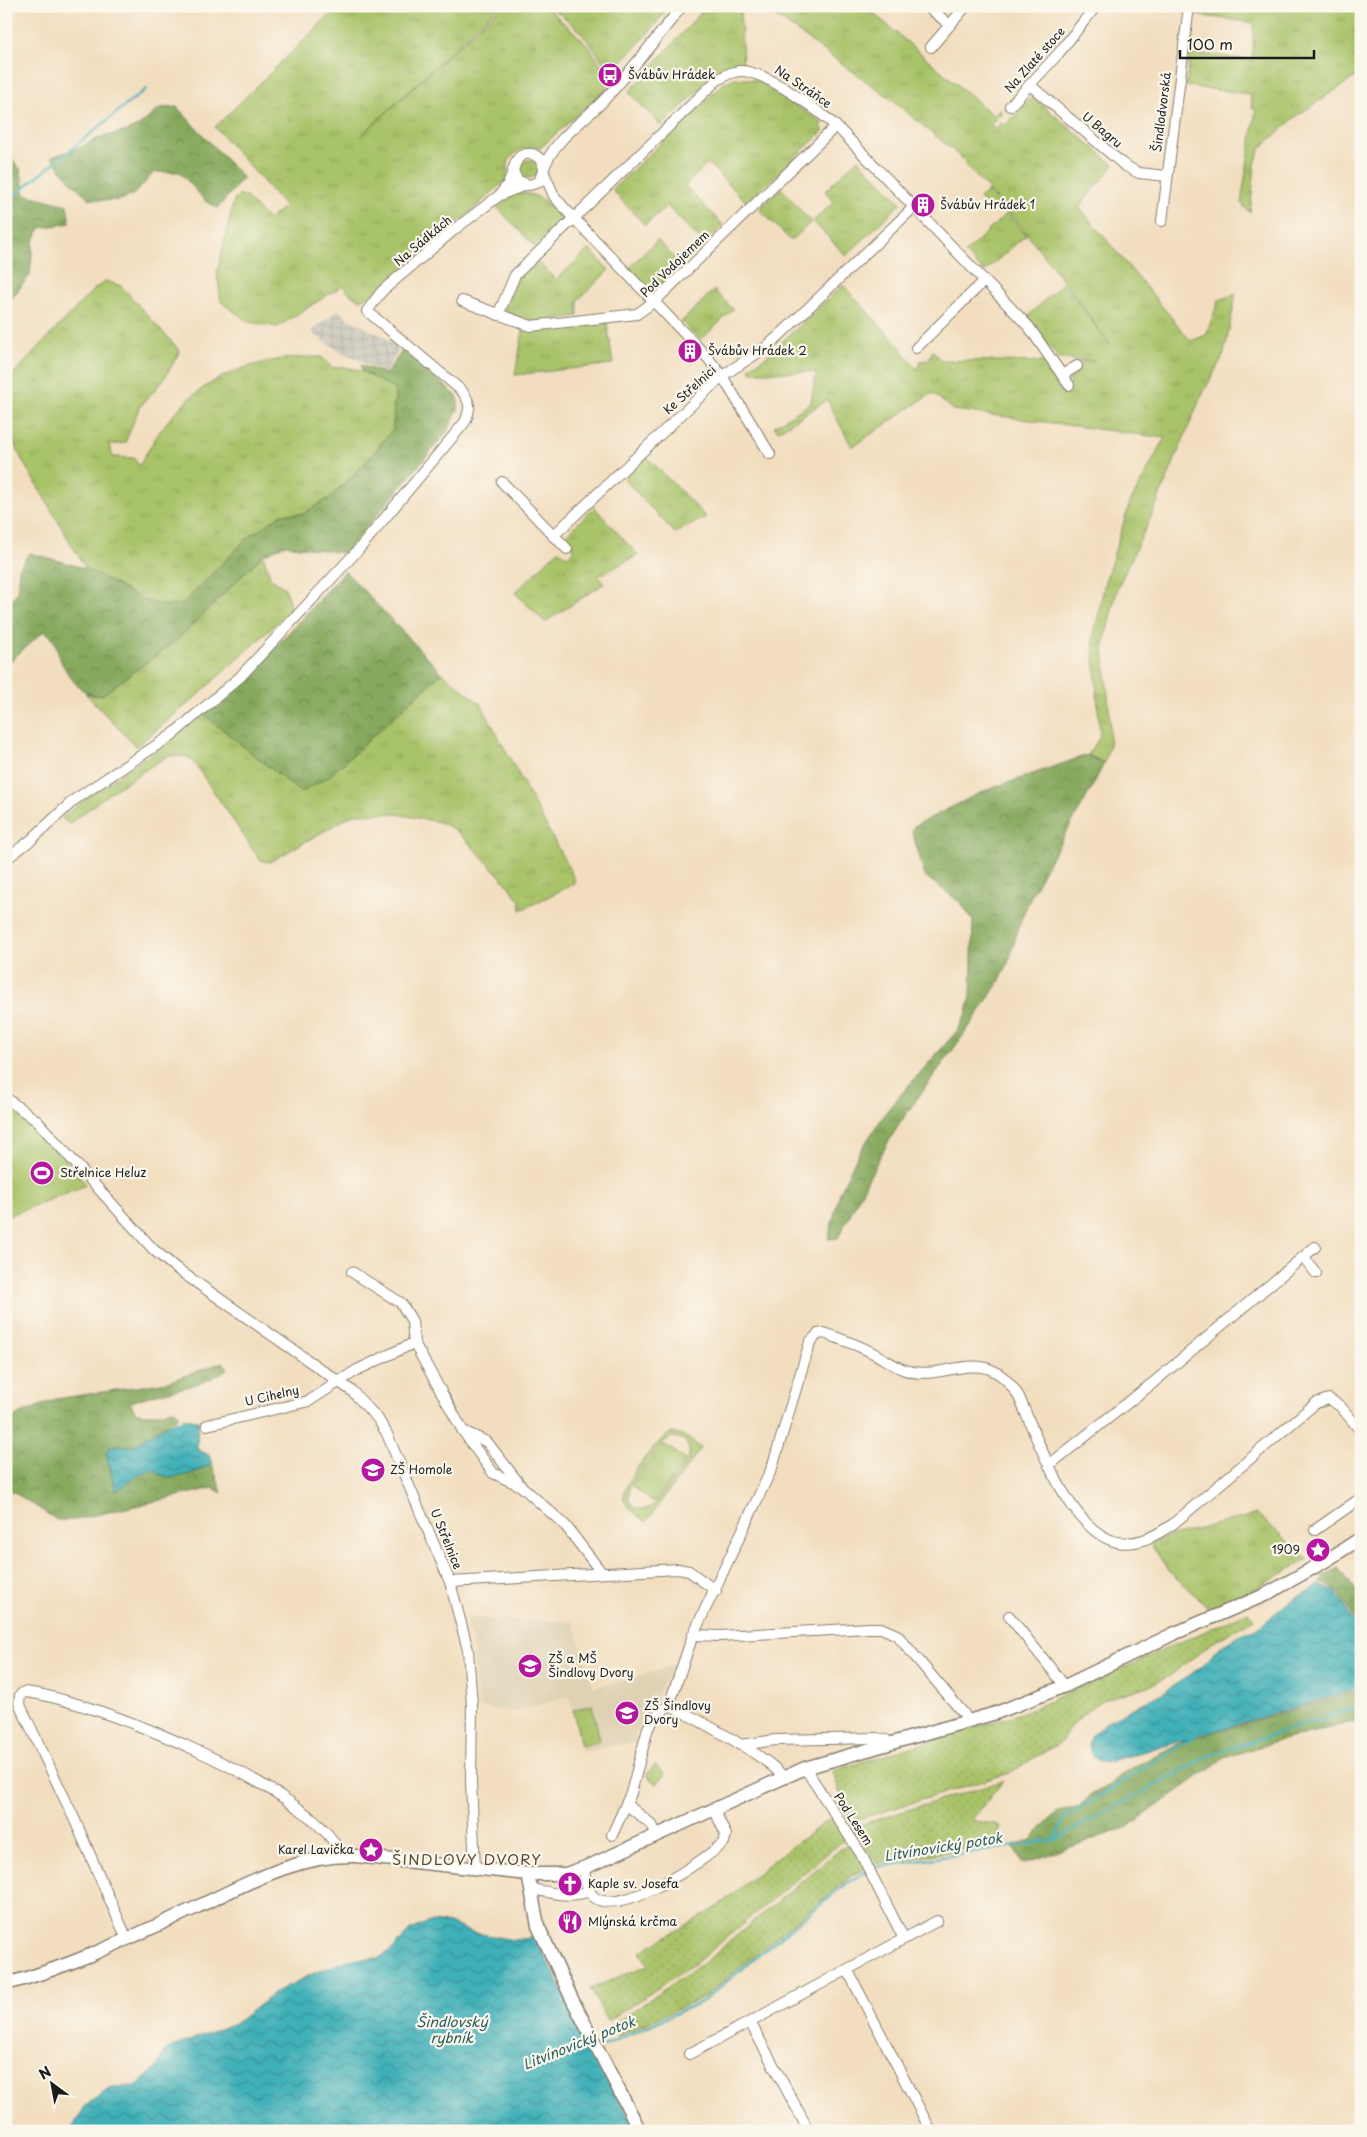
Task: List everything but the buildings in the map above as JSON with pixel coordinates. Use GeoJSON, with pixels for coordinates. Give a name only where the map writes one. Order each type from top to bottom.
{"type":"FeatureCollection","features":[{"type":"Feature","properties":{"kind":"street"},"geometry":{"type":"LineString","coordinates":[[527,185],[539,182],[558,143],[599,105],[631,70],[682,6]]}},
{"type":"Feature","properties":{"kind":"street"},"geometry":{"type":"LineString","coordinates":[[927,6],[950,25]]}},
{"type":"Feature","properties":{"kind":"street"},"geometry":{"type":"LineString","coordinates":[[931,48],[966,6]]}},
{"type":"Feature","properties":{"kind":"street","name":"Na Zlaté stoce"},"geometry":{"type":"LineString","coordinates":[[1010,106],[1081,27],[1096,6]]}},
{"type":"Feature","properties":{"kind":"street","name":"Šindlodvorská"},"geometry":{"type":"LineString","coordinates":[[1162,221],[1166,176],[1189,6]]}},
{"type":"Feature","properties":{"kind":"street","name":"Na Stráňce"},"geometry":{"type":"LineString","coordinates":[[498,316],[515,275],[573,218],[716,81],[733,72],[750,72],[766,77],[836,126],[1029,327],[1069,385]]}},
{"type":"Feature","properties":{"kind":"street","name":"U Bagru"},"geometry":{"type":"LineString","coordinates":[[1030,85],[1124,165],[1139,173],[1166,176]]}},
{"type":"Feature","properties":{"kind":"street","name":"Pod Vodojemem"},"geometry":{"type":"LineString","coordinates":[[462,301],[498,316],[531,326],[637,314],[654,301],[836,126]]}},
{"type":"Feature","properties":{"kind":"street"},"geometry":{"type":"LineString","coordinates":[[554,196],[517,180],[513,170],[514,164],[520,156],[531,154],[558,143]]}},
{"type":"Feature","properties":{"kind":"street"},"geometry":{"type":"LineString","coordinates":[[531,154],[540,158],[554,196],[702,351],[722,376],[770,454]]}},
{"type":"Feature","properties":{"kind":"street","name":"Na Sádkách"},"geometry":{"type":"LineString","coordinates":[[6,859],[32,840],[74,800],[172,735],[240,677],[359,549],[465,422],[470,410],[470,402],[462,390],[368,311],[382,291],[500,195],[509,182],[513,170]]}},
{"type":"Feature","properties":{"kind":"street","name":"Na Sádkách"},"geometry":{"type":"LineString","coordinates":[[500,195],[527,185]]}},
{"type":"Feature","properties":{"kind":"street","name":"Ke Střelnici"},"geometry":{"type":"LineString","coordinates":[[553,536],[722,376],[766,348],[914,207]]}},
{"type":"Feature","properties":{"kind":"street"},"geometry":{"type":"LineString","coordinates":[[916,348],[984,281]]}},
{"type":"Feature","properties":{"kind":"street"},"geometry":{"type":"LineString","coordinates":[[1062,375],[1077,366]]}},
{"type":"Feature","properties":{"kind":"street"},"geometry":{"type":"LineString","coordinates":[[502,482],[567,549]]}},
{"type":"Feature","properties":{"kind":"street","name":"U Střelnice"},"geometry":{"type":"LineString","coordinates":[[6,1098],[37,1121],[154,1250],[177,1270],[338,1381],[364,1403],[387,1434],[450,1582],[678,1569],[689,1571],[716,1590]]}},
{"type":"Feature","properties":{"kind":"street"},"geometry":{"type":"LineString","coordinates":[[1050,1465],[1154,1382],[1315,1248]]}},
{"type":"Feature","properties":{"kind":"street"},"geometry":{"type":"LineString","coordinates":[[1303,1257],[1316,1273]]}},
{"type":"Feature","properties":{"kind":"street"},"geometry":{"type":"LineString","coordinates":[[352,1272],[401,1303],[412,1321],[414,1343],[464,1431],[494,1474],[521,1486]]}},
{"type":"Feature","properties":{"kind":"street"},"geometry":{"type":"LineString","coordinates":[[612,1835],[631,1793],[648,1728],[657,1715],[669,1705],[693,1635],[716,1590],[772,1468],[810,1342],[818,1334],[824,1332],[869,1350],[904,1370],[917,1373],[975,1366],[992,1371],[1013,1387],[1050,1465],[1071,1502],[1084,1520],[1097,1532],[1118,1542],[1135,1543],[1157,1535],[1173,1524],[1316,1403],[1329,1399],[1340,1406],[1361,1431]]}},
{"type":"Feature","properties":{"kind":"street"},"geometry":{"type":"LineString","coordinates":[[338,1381],[414,1343]]}},
{"type":"Feature","properties":{"kind":"street","name":"U Cihelny"},"geometry":{"type":"LineString","coordinates":[[207,1425],[309,1401],[338,1381]]}},
{"type":"Feature","properties":{"kind":"street"},"geometry":{"type":"LineString","coordinates":[[464,1431],[487,1442],[521,1486],[565,1525],[601,1572]]}},
{"type":"Feature","properties":{"kind":"street"},"geometry":{"type":"LineString","coordinates":[[1315,1530],[1361,1498]]}},
{"type":"Feature","properties":{"kind":"street"},"geometry":{"type":"LineString","coordinates":[[6,1984],[69,1964],[274,1872],[341,1856],[528,1874],[566,1874],[584,1868],[805,1768],[996,1713],[1065,1686],[1173,1634],[1265,1595],[1327,1560],[1361,1538]]}},
{"type":"Feature","properties":{"kind":"street"},"geometry":{"type":"LineString","coordinates":[[450,1582],[461,1619],[469,1669],[475,1868]]}},
{"type":"Feature","properties":{"kind":"street"},"geometry":{"type":"LineString","coordinates":[[1009,1616],[1065,1686]]}},
{"type":"Feature","properties":{"kind":"street"},"geometry":{"type":"LineString","coordinates":[[693,1635],[720,1636],[869,1628],[890,1631],[904,1642],[964,1714],[967,1721]]}},
{"type":"Feature","properties":{"kind":"street"},"geometry":{"type":"LineString","coordinates":[[127,1939],[73,1816],[19,1703],[20,1695],[24,1692],[85,1706],[156,1733],[245,1776],[290,1801],[313,1819],[337,1845],[341,1856]]}},
{"type":"Feature","properties":{"kind":"street"},"geometry":{"type":"LineString","coordinates":[[669,1705],[774,1766],[783,1777]]}},
{"type":"Feature","properties":{"kind":"street"},"geometry":{"type":"LineString","coordinates":[[740,1745],[776,1740],[877,1738],[886,1740],[891,1744]]}},
{"type":"Feature","properties":{"kind":"street","name":"Pod Lesem"},"geometry":{"type":"LineString","coordinates":[[805,1768],[861,1854],[904,1939]]}},
{"type":"Feature","properties":{"kind":"street"},"geometry":{"type":"LineString","coordinates":[[626,1804],[652,1825],[657,1835]]}},
{"type":"Feature","properties":{"kind":"street"},"geometry":{"type":"LineString","coordinates":[[584,1868],[592,1896],[605,1902],[644,1894],[719,1846],[726,1836],[714,1809]]}},
{"type":"Feature","properties":{"kind":"street"},"geometry":{"type":"LineString","coordinates":[[528,1874],[538,1926],[597,2048],[640,2131]]}},
{"type":"Feature","properties":{"kind":"street"},"geometry":{"type":"LineString","coordinates":[[530,1889],[558,1892],[566,1896],[575,1896],[590,1891]]}},
{"type":"Feature","properties":{"kind":"street"},"geometry":{"type":"LineString","coordinates":[[689,2054],[848,1971],[937,1921]]}},
{"type":"Feature","properties":{"kind":"street"},"geometry":{"type":"LineString","coordinates":[[848,1971],[931,2131]]}},
{"type":"Feature","properties":{"kind":"street"},"geometry":{"type":"LineString","coordinates":[[750,2022],[809,2131]]}},
{"type":"Feature","properties":{"kind":"shaded area"},"geometry":{"type":"Polygon","coordinates":[[[338,310],[347,318],[400,347],[385,373],[336,349],[311,332],[338,310]]]}},
{"type":"Feature","properties":{"kind":"shaded area","name":"ZŠ a MŠ Šindlovy Dvory"},"geometry":{"type":"Polygon","coordinates":[[[467,1618],[574,1622],[593,1688],[672,1666],[634,1737],[640,1741],[582,1752],[569,1696],[517,1712],[478,1707],[472,1643],[467,1618]]]}},
{"type":"Feature","properties":{"kind":"green space"},"geometry":{"type":"Polygon","coordinates":[[[339,6],[499,6],[360,137],[502,6],[540,6],[550,10],[589,46],[602,67],[607,88],[540,148],[521,149],[514,154],[508,162],[507,179],[379,290],[361,300],[351,295],[342,286],[277,327],[249,322],[221,302],[217,273],[234,200],[239,195],[245,196],[269,220],[285,206],[215,127],[339,6]]]}},
{"type":"Feature","properties":{"kind":"green space"},"geometry":{"type":"Polygon","coordinates":[[[546,6],[669,6],[648,34],[608,77],[608,84],[604,65],[587,40],[571,23],[546,6]]]}},
{"type":"Feature","properties":{"kind":"green space"},"geometry":{"type":"Polygon","coordinates":[[[707,6],[740,7],[743,65],[722,70],[661,126],[629,92],[707,6]]]}},
{"type":"Feature","properties":{"kind":"green space"},"geometry":{"type":"Polygon","coordinates":[[[756,6],[865,6],[994,116],[1000,109],[1001,114],[991,124],[996,129],[1001,123],[1005,126],[1028,100],[1035,99],[1114,165],[1079,207],[1191,341],[1206,335],[1219,300],[1236,294],[1224,354],[1200,399],[1155,508],[1118,587],[1104,645],[1110,723],[1109,747],[1104,763],[1088,755],[1100,736],[1093,640],[1105,582],[1130,503],[1165,438],[954,410],[932,393],[852,447],[827,400],[778,431],[774,426],[811,403],[816,372],[751,372],[750,367],[766,357],[843,285],[900,347],[917,370],[920,361],[928,360],[933,351],[941,360],[1044,362],[1062,392],[1070,386],[1070,378],[1079,371],[1073,363],[1094,361],[1059,359],[1027,317],[1063,283],[1110,345],[1041,251],[1004,206],[963,163],[965,161],[962,158],[890,98],[784,22],[756,6]]]}},
{"type":"Feature","properties":{"kind":"green space"},"geometry":{"type":"Polygon","coordinates":[[[1196,6],[1361,6],[1361,73],[1298,115],[1261,147],[1255,164],[1250,213],[1241,203],[1256,110],[1252,108],[1250,94],[1186,86],[1190,53],[1252,60],[1254,23],[1195,15],[1196,6]]]}},
{"type":"Feature","properties":{"kind":"green space"},"geometry":{"type":"Polygon","coordinates":[[[735,78],[756,80],[821,122],[823,131],[747,203],[708,163],[685,186],[723,225],[704,244],[667,206],[645,225],[612,190],[724,83],[735,78]]]}},
{"type":"Feature","properties":{"kind":"green space"},"geometry":{"type":"Polygon","coordinates":[[[177,107],[243,178],[218,208],[205,201],[180,172],[154,172],[139,189],[127,198],[113,201],[90,199],[71,182],[51,157],[79,148],[103,136],[124,132],[140,125],[160,108],[177,107]]]}},
{"type":"Feature","properties":{"kind":"green space"},"geometry":{"type":"Polygon","coordinates":[[[6,151],[21,170],[24,194],[67,205],[70,223],[40,228],[33,242],[30,275],[6,306],[6,151]]]}},
{"type":"Feature","properties":{"kind":"green space"},"geometry":{"type":"Polygon","coordinates":[[[858,159],[901,203],[846,256],[813,221],[834,202],[825,191],[858,159]]]}},
{"type":"Feature","properties":{"kind":"green space"},"geometry":{"type":"Polygon","coordinates":[[[525,160],[533,160],[538,165],[536,176],[525,178],[520,173],[520,165],[525,160]]]}},
{"type":"Feature","properties":{"kind":"green space"},"geometry":{"type":"Polygon","coordinates":[[[781,188],[811,222],[791,241],[759,209],[781,188]]]}},
{"type":"Feature","properties":{"kind":"green space"},"geometry":{"type":"Polygon","coordinates":[[[988,191],[999,204],[990,211],[979,198],[988,191]]]}},
{"type":"Feature","properties":{"kind":"green space"},"geometry":{"type":"Polygon","coordinates":[[[522,193],[540,198],[563,217],[563,221],[535,247],[497,207],[514,195],[522,193]]]}},
{"type":"Feature","properties":{"kind":"green space"},"geometry":{"type":"Polygon","coordinates":[[[1007,213],[1026,235],[984,272],[965,253],[1007,213]]]}},
{"type":"Feature","properties":{"kind":"green space"},"geometry":{"type":"Polygon","coordinates":[[[657,240],[681,265],[657,289],[652,290],[629,268],[657,240]]]}},
{"type":"Feature","properties":{"kind":"green space"},"geometry":{"type":"Polygon","coordinates":[[[589,249],[609,270],[578,300],[578,316],[531,323],[504,312],[516,279],[537,261],[556,280],[589,249]]]}},
{"type":"Feature","properties":{"kind":"green space"},"geometry":{"type":"Polygon","coordinates":[[[105,281],[121,286],[180,351],[164,379],[139,408],[125,443],[109,445],[113,457],[134,458],[139,466],[163,427],[188,400],[204,387],[222,377],[260,363],[280,359],[322,357],[332,368],[341,367],[357,370],[395,390],[393,429],[369,459],[329,498],[303,514],[282,514],[183,604],[171,607],[145,602],[86,569],[22,460],[6,424],[6,382],[91,292],[105,281]]]}},
{"type":"Feature","properties":{"kind":"green space"},"geometry":{"type":"Polygon","coordinates":[[[714,290],[733,309],[700,341],[681,322],[714,290]]]}},
{"type":"Feature","properties":{"kind":"green space"},"geometry":{"type":"Polygon","coordinates":[[[607,322],[613,364],[515,375],[523,331],[607,322]]]}},
{"type":"Feature","properties":{"kind":"green space"},"geometry":{"type":"Polygon","coordinates":[[[403,350],[458,397],[458,410],[446,433],[345,553],[285,545],[263,555],[178,639],[102,695],[90,694],[75,683],[61,662],[53,638],[44,631],[6,665],[6,605],[17,593],[19,569],[29,553],[85,569],[144,600],[156,604],[183,604],[246,539],[282,514],[303,514],[329,498],[369,459],[393,429],[395,390],[362,371],[361,365],[386,374],[403,350]]]}},
{"type":"Feature","properties":{"kind":"green space"},"geometry":{"type":"Polygon","coordinates":[[[647,457],[706,517],[675,533],[624,479],[647,457]]]}},
{"type":"Feature","properties":{"kind":"green space"},"geometry":{"type":"Polygon","coordinates":[[[594,507],[638,555],[598,576],[605,583],[545,622],[515,593],[558,550],[566,556],[571,554],[574,548],[566,539],[566,535],[594,507]]]}},
{"type":"Feature","properties":{"kind":"green space"},"geometry":{"type":"Polygon","coordinates":[[[263,555],[271,579],[285,588],[291,610],[196,697],[136,747],[85,693],[94,696],[102,695],[178,639],[263,555]]]}},
{"type":"Feature","properties":{"kind":"green space"},"geometry":{"type":"Polygon","coordinates":[[[345,571],[442,673],[328,777],[301,793],[203,714],[251,674],[345,571]]]}},
{"type":"Feature","properties":{"kind":"green space"},"geometry":{"type":"Polygon","coordinates":[[[442,673],[481,704],[575,880],[572,885],[521,910],[520,901],[502,878],[454,829],[439,822],[392,813],[354,814],[270,862],[260,860],[195,764],[186,756],[167,756],[108,794],[69,824],[62,818],[96,791],[169,742],[203,714],[328,777],[442,673]]]}},
{"type":"Feature","properties":{"kind":"green space"},"geometry":{"type":"Polygon","coordinates":[[[1087,755],[1104,763],[1033,891],[1001,978],[976,1017],[895,1131],[838,1238],[828,1239],[840,1192],[858,1154],[889,1108],[957,1031],[966,1015],[971,996],[973,921],[961,903],[925,876],[912,831],[914,826],[984,791],[1087,755]]]}},
{"type":"Feature","properties":{"kind":"green space","name":"Střelnice Heluz"},"geometry":{"type":"Polygon","coordinates":[[[6,1105],[49,1142],[86,1185],[6,1217],[6,1105]]]}},
{"type":"Feature","properties":{"kind":"green space"},"geometry":{"type":"Polygon","coordinates":[[[223,1362],[228,1368],[205,1381],[155,1394],[130,1403],[136,1413],[151,1414],[175,1410],[179,1416],[131,1447],[121,1445],[110,1447],[106,1453],[116,1491],[137,1476],[154,1468],[165,1476],[173,1477],[190,1474],[212,1464],[222,1493],[213,1488],[74,1520],[57,1520],[6,1487],[6,1420],[56,1399],[168,1382],[223,1362]]]}},
{"type":"Feature","properties":{"kind":"green space"},"geometry":{"type":"Polygon","coordinates":[[[672,1433],[683,1435],[701,1448],[646,1522],[628,1506],[624,1500],[624,1493],[641,1462],[666,1436],[672,1433]],[[672,1437],[662,1443],[630,1486],[629,1500],[637,1509],[646,1509],[654,1505],[688,1460],[689,1451],[687,1444],[677,1437],[672,1437]]]}},
{"type":"Feature","properties":{"kind":"green space"},"geometry":{"type":"Polygon","coordinates":[[[664,1444],[686,1460],[654,1502],[632,1486],[664,1444]]]}},
{"type":"Feature","properties":{"kind":"green space"},"geometry":{"type":"Polygon","coordinates":[[[1257,1514],[1308,1559],[1255,1589],[1209,1608],[1170,1572],[1149,1542],[1257,1514]]]}},
{"type":"Feature","properties":{"kind":"green space"},"geometry":{"type":"Polygon","coordinates":[[[1339,1568],[1361,1597],[1361,1634],[1341,1597],[1328,1586],[1321,1583],[1324,1575],[1339,1568]]]}},
{"type":"Feature","properties":{"kind":"green space"},"geometry":{"type":"Polygon","coordinates":[[[1248,1612],[1254,1619],[1212,1643],[1171,1675],[1152,1685],[1103,1700],[1093,1706],[1073,1724],[1061,1742],[1009,1773],[849,1822],[833,1771],[1025,1712],[1248,1612]]]}},
{"type":"Feature","properties":{"kind":"green space"},"geometry":{"type":"Polygon","coordinates":[[[1361,1690],[1361,1720],[1274,1742],[1224,1758],[1128,1827],[1022,1864],[1013,1845],[1031,1840],[1056,1813],[1080,1806],[1091,1795],[1110,1785],[1126,1771],[1183,1741],[1361,1690]]]}},
{"type":"Feature","properties":{"kind":"green space"},"geometry":{"type":"Polygon","coordinates":[[[592,1705],[600,1741],[581,1746],[573,1710],[592,1705]]]}},
{"type":"Feature","properties":{"kind":"green space"},"geometry":{"type":"Polygon","coordinates":[[[655,1765],[665,1774],[656,1784],[646,1775],[655,1765]]]}},
{"type":"Feature","properties":{"kind":"green space"},"geometry":{"type":"Polygon","coordinates":[[[1003,1781],[972,1820],[999,1825],[1001,1843],[877,1864],[852,1827],[1003,1781]]]}},
{"type":"Feature","properties":{"kind":"green space"},"geometry":{"type":"Polygon","coordinates":[[[832,1817],[846,1838],[697,1962],[608,2021],[590,1989],[648,1965],[640,1952],[717,1907],[770,1863],[832,1817]]]}},
{"type":"Feature","properties":{"kind":"green space"},"geometry":{"type":"Polygon","coordinates":[[[849,1842],[866,1868],[851,1876],[704,1997],[618,2036],[612,2025],[705,1962],[849,1842]]]}},
{"type":"Feature","properties":{"kind":"water"},"geometry":{"type":"Polygon","coordinates":[[[185,1418],[198,1420],[197,1449],[209,1455],[212,1464],[190,1474],[173,1477],[159,1474],[154,1469],[137,1476],[116,1491],[106,1452],[110,1447],[122,1445],[131,1447],[162,1427],[185,1418]]]}},
{"type":"Feature","properties":{"kind":"water"},"geometry":{"type":"Polygon","coordinates":[[[1319,1585],[1334,1591],[1344,1603],[1359,1633],[1361,1688],[1104,1763],[1094,1758],[1090,1751],[1089,1743],[1092,1735],[1106,1722],[1162,1693],[1187,1677],[1199,1668],[1218,1648],[1262,1625],[1286,1604],[1319,1585]]]}},
{"type":"Feature","properties":{"kind":"water","name":"Šindlovský rybník"},"geometry":{"type":"Polygon","coordinates":[[[429,1922],[450,1923],[470,1932],[514,1940],[535,1937],[637,2131],[70,2131],[86,2105],[112,2087],[135,2086],[156,2069],[165,2050],[237,2022],[277,1991],[317,1972],[348,1960],[379,1958],[392,1950],[410,1930],[429,1922]]]}},
{"type":"Feature","properties":{"kind":"waterway"},"geometry":{"type":"LineString","coordinates":[[6,202],[146,89]]}},
{"type":"Feature","properties":{"kind":"waterway"},"geometry":{"type":"LineString","coordinates":[[6,185],[14,196]]}},
{"type":"Feature","properties":{"kind":"waterway"},"geometry":{"type":"LineString","coordinates":[[1056,1839],[1210,1755],[1361,1706]]}},
{"type":"Feature","properties":{"kind":"waterway","name":"Litvínovický potok"},"geometry":{"type":"LineString","coordinates":[[871,1868],[1055,1840],[1064,1818],[1198,1734]]}},
{"type":"Feature","properties":{"kind":"waterway","name":"Litvínovický potok"},"geometry":{"type":"LineString","coordinates":[[601,2047],[703,2001],[845,1884],[867,1871]]}},
{"type":"Feature","properties":{"kind":"place","name":"Švábův Hrádek"},"geometry":{"type":"Point","coordinates":[610,75]}},
{"type":"Feature","properties":{"kind":"place","name":"Švábův Hrádek 1"},"geometry":{"type":"Point","coordinates":[923,205]}},
{"type":"Feature","properties":{"kind":"place","name":"Švábův Hrádek 2"},"geometry":{"type":"Point","coordinates":[690,351]}},
{"type":"Feature","properties":{"kind":"place","name":"Střelnice Heluz"},"geometry":{"type":"Point","coordinates":[42,1173]}},
{"type":"Feature","properties":{"kind":"place","name":"ZŠ Homole"},"geometry":{"type":"Point","coordinates":[373,1470]}},
{"type":"Feature","properties":{"kind":"place","name":"1909"},"geometry":{"type":"Point","coordinates":[1318,1550]}},
{"type":"Feature","properties":{"kind":"place","name":"ZŠ a MŠ Šindlovy Dvory"},"geometry":{"type":"Point","coordinates":[530,1666]}},
{"type":"Feature","properties":{"kind":"place","name":"ZŠ Šindlovy Dvory"},"geometry":{"type":"Point","coordinates":[627,1713]}},
{"type":"Feature","properties":{"kind":"place","name":"Karel Lavička"},"geometry":{"type":"Point","coordinates":[371,1850]}},
{"type":"Feature","properties":{"kind":"place","name":"Kaple sv. Josefa"},"geometry":{"type":"Point","coordinates":[570,1884]}},
{"type":"Feature","properties":{"kind":"place","name":"Mlýnská krčma"},"geometry":{"type":"Point","coordinates":[570,1922]}},
{"type":"Feature","properties":{"kind":"district","name":"ŠINDLOVY DVORY"},"geometry":{"type":"Point","coordinates":[467,1860]}}]}
